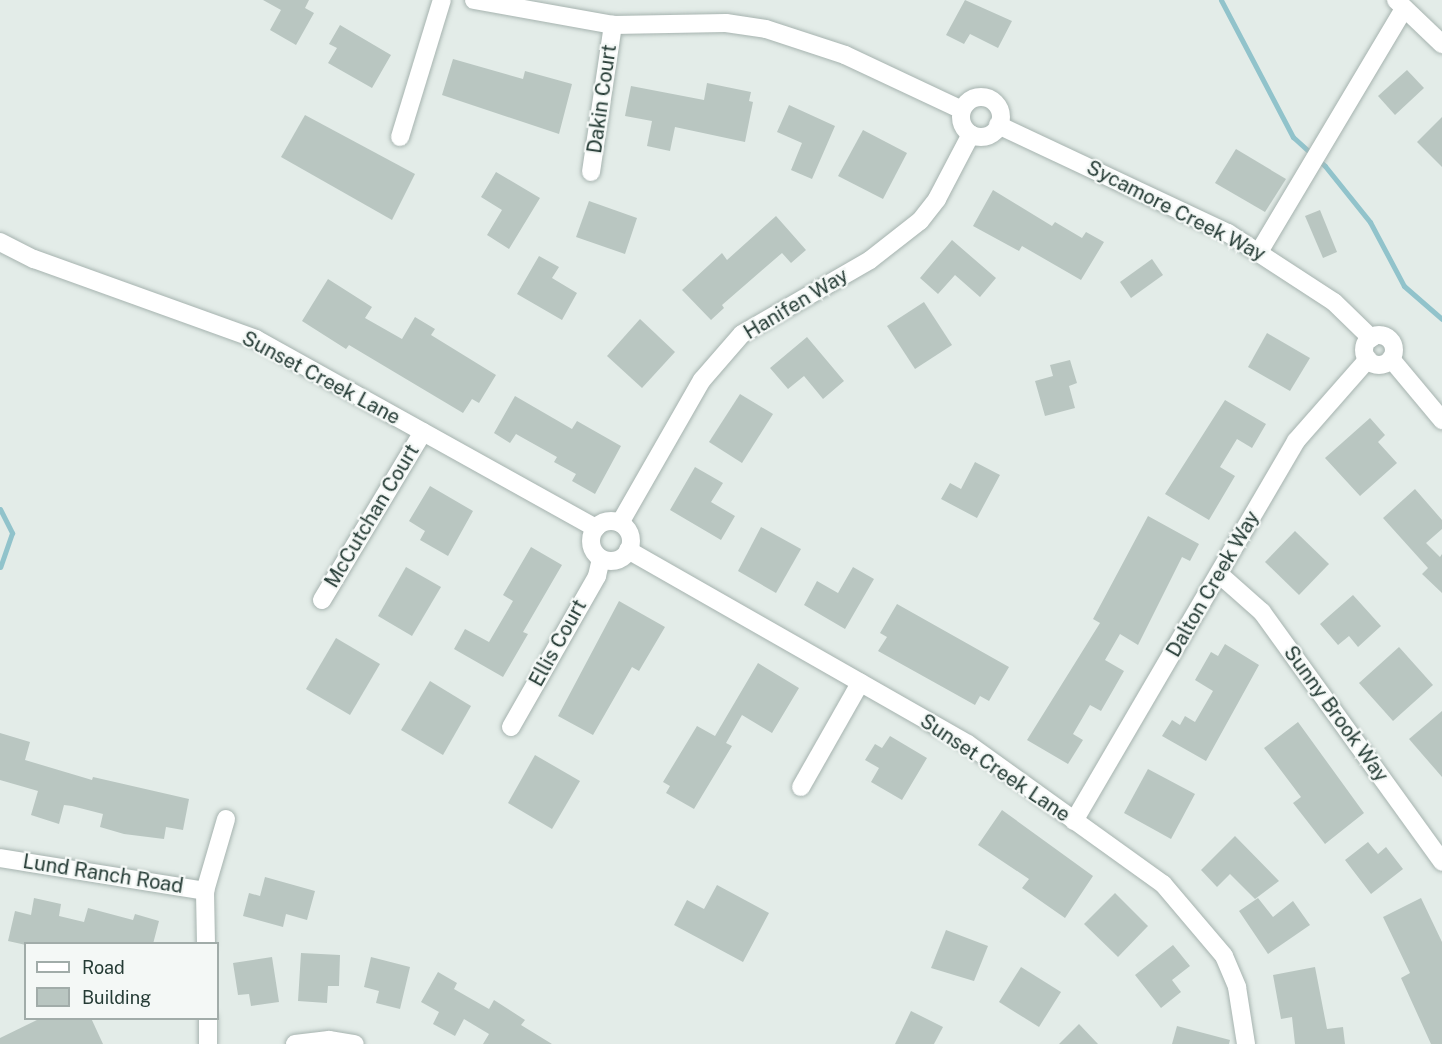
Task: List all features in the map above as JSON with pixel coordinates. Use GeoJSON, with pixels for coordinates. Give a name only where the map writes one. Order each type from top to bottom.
{"type":"FeatureCollection","features":[{"type":"Feature","properties":{"kind":"street"},"geometry":{"type":"LineString","coordinates":[[400,137],[442,0]]}},
{"type":"Feature","properties":{"kind":"street"},"geometry":{"type":"LineString","coordinates":[[474,0],[613,25],[726,23],[766,29],[845,55],[962,110]]}},
{"type":"Feature","properties":{"kind":"street"},"geometry":{"type":"LineString","coordinates":[[1260,252],[1322,148],[1400,4],[1442,44]]}},
{"type":"Feature","properties":{"kind":"street","name":"Dakin Court"},"geometry":{"type":"LineString","coordinates":[[591,172],[613,25]]}},
{"type":"Feature","properties":{"kind":"street"},"geometry":{"type":"LineString","coordinates":[[972,99],[989,99],[998,107],[998,125],[987,135],[971,134],[962,122],[962,110],[972,99]]}},
{"type":"Feature","properties":{"kind":"street","name":"Sycamore Creek Way"},"geometry":{"type":"LineString","coordinates":[[998,125],[1158,198],[1260,252],[1334,302],[1371,338]]}},
{"type":"Feature","properties":{"kind":"street","name":"Hanifen Way"},"geometry":{"type":"LineString","coordinates":[[620,523],[702,380],[742,334],[870,260],[920,221],[938,199],[971,134]]}},
{"type":"Feature","properties":{"kind":"street","name":"Sunset Creek Lane"},"geometry":{"type":"LineString","coordinates":[[0,242],[34,260],[256,339],[596,528]]}},
{"type":"Feature","properties":{"kind":"street"},"geometry":{"type":"LineString","coordinates":[[1383,336],[1390,340],[1394,348],[1391,359],[1380,365],[1368,359],[1365,349],[1371,338],[1383,336]]}},
{"type":"Feature","properties":{"kind":"street","name":"Dalton Creek Way"},"geometry":{"type":"LineString","coordinates":[[1074,821],[1296,441],[1368,359]]}},
{"type":"Feature","properties":{"kind":"street"},"geometry":{"type":"LineString","coordinates":[[1391,359],[1442,420]]}},
{"type":"Feature","properties":{"kind":"street","name":"McCutchan Court"},"geometry":{"type":"LineString","coordinates":[[322,600],[423,432]]}},
{"type":"Feature","properties":{"kind":"street"},"geometry":{"type":"LineString","coordinates":[[607,521],[620,523],[630,538],[628,550],[618,559],[601,558],[592,546],[596,528],[607,521]]}},
{"type":"Feature","properties":{"kind":"street","name":"Sunset Creek Lane"},"geometry":{"type":"LineString","coordinates":[[628,550],[968,744],[1163,884],[1194,916],[1224,956],[1237,987],[1246,1044]]}},
{"type":"Feature","properties":{"kind":"street","name":"Ellis Court"},"geometry":{"type":"LineString","coordinates":[[511,727],[597,576],[601,558]]}},
{"type":"Feature","properties":{"kind":"street","name":"Sunny Brook Way"},"geometry":{"type":"LineString","coordinates":[[1219,574],[1262,612],[1442,862]]}},
{"type":"Feature","properties":{"kind":"street"},"geometry":{"type":"LineString","coordinates":[[801,787],[860,683]]}},
{"type":"Feature","properties":{"kind":"street"},"geometry":{"type":"LineString","coordinates":[[206,942],[205,891],[226,819]]}},
{"type":"Feature","properties":{"kind":"street","name":"Lund Ranch Road"},"geometry":{"type":"LineString","coordinates":[[0,858],[205,891]]}},
{"type":"Feature","properties":{"kind":"street"},"geometry":{"type":"LineString","coordinates":[[207,1020],[208,1044]]}},
{"type":"Feature","properties":{"kind":"street"},"geometry":{"type":"LineString","coordinates":[[295,1044],[329,1040],[355,1044]]}},
{"type":"Feature","properties":{"kind":"building"},"geometry":{"type":"Polygon","coordinates":[[[263,0],[309,0],[305,8],[314,13],[296,45],[270,30],[281,10],[263,0]]]}},
{"type":"Feature","properties":{"kind":"building"},"geometry":{"type":"Polygon","coordinates":[[[965,0],[1012,21],[998,48],[970,34],[964,44],[946,35],[965,0]]]}},
{"type":"Feature","properties":{"kind":"building"},"geometry":{"type":"Polygon","coordinates":[[[340,25],[391,55],[372,88],[328,63],[337,48],[329,44],[340,25]]]}},
{"type":"Feature","properties":{"kind":"building"},"geometry":{"type":"Polygon","coordinates":[[[453,59],[523,79],[525,71],[572,84],[559,134],[442,95],[453,59]]]}},
{"type":"Feature","properties":{"kind":"building"},"geometry":{"type":"Polygon","coordinates":[[[1407,70],[1424,88],[1395,115],[1378,96],[1407,70]]]}},
{"type":"Feature","properties":{"kind":"building"},"geometry":{"type":"Polygon","coordinates":[[[707,83],[751,92],[749,101],[753,102],[745,142],[675,127],[670,151],[647,146],[652,121],[625,116],[631,86],[704,100],[707,83]]]}},
{"type":"Feature","properties":{"kind":"building"},"geometry":{"type":"Polygon","coordinates":[[[789,105],[835,126],[812,179],[791,170],[802,143],[777,132],[789,105]]]}},
{"type":"Feature","properties":{"kind":"building"},"geometry":{"type":"Polygon","coordinates":[[[305,115],[415,174],[392,220],[281,157],[305,115]]]}},
{"type":"Feature","properties":{"kind":"building"},"geometry":{"type":"Polygon","coordinates":[[[1442,117],[1442,167],[1417,142],[1442,117]]]}},
{"type":"Feature","properties":{"kind":"building"},"geometry":{"type":"Polygon","coordinates":[[[863,130],[907,153],[883,199],[838,176],[863,130]]]}},
{"type":"Feature","properties":{"kind":"building"},"geometry":{"type":"Polygon","coordinates":[[[1236,149],[1286,179],[1265,212],[1215,183],[1236,149]]]}},
{"type":"Feature","properties":{"kind":"building"},"geometry":{"type":"Polygon","coordinates":[[[496,172],[540,198],[509,249],[487,235],[502,210],[481,197],[496,172]]]}},
{"type":"Feature","properties":{"kind":"building"},"geometry":{"type":"Polygon","coordinates":[[[993,190],[1052,226],[1055,222],[1082,238],[1086,232],[1104,242],[1081,280],[1022,246],[1019,251],[973,226],[993,190]]]}},
{"type":"Feature","properties":{"kind":"building"},"geometry":{"type":"Polygon","coordinates":[[[589,201],[637,218],[625,254],[576,237],[589,201]]]}},
{"type":"Feature","properties":{"kind":"building"},"geometry":{"type":"Polygon","coordinates":[[[1320,210],[1337,252],[1323,258],[1305,216],[1320,210]]]}},
{"type":"Feature","properties":{"kind":"building"},"geometry":{"type":"Polygon","coordinates":[[[776,216],[806,250],[791,263],[782,253],[722,305],[724,308],[711,320],[682,290],[722,253],[727,260],[776,216]]]}},
{"type":"Feature","properties":{"kind":"building"},"geometry":{"type":"Polygon","coordinates":[[[952,240],[996,278],[980,297],[955,275],[938,294],[920,278],[952,240]]]}},
{"type":"Feature","properties":{"kind":"building"},"geometry":{"type":"Polygon","coordinates":[[[539,256],[559,267],[552,278],[577,293],[562,320],[517,294],[539,256]]]}},
{"type":"Feature","properties":{"kind":"building"},"geometry":{"type":"Polygon","coordinates":[[[1152,259],[1163,275],[1131,298],[1120,282],[1152,259]]]}},
{"type":"Feature","properties":{"kind":"building"},"geometry":{"type":"Polygon","coordinates":[[[328,279],[372,307],[365,318],[402,339],[415,317],[435,329],[431,335],[496,375],[479,403],[472,399],[463,413],[349,345],[346,349],[302,321],[328,279]]]}},
{"type":"Feature","properties":{"kind":"building"},"geometry":{"type":"Polygon","coordinates":[[[924,302],[952,345],[915,369],[887,326],[924,302]]]}},
{"type":"Feature","properties":{"kind":"building"},"geometry":{"type":"Polygon","coordinates":[[[640,319],[675,352],[642,388],[607,356],[640,319]]]}},
{"type":"Feature","properties":{"kind":"building"},"geometry":{"type":"Polygon","coordinates":[[[1267,333],[1310,358],[1290,391],[1248,367],[1267,333]]]}},
{"type":"Feature","properties":{"kind":"building"},"geometry":{"type":"Polygon","coordinates":[[[807,337],[844,381],[823,399],[804,376],[788,389],[770,368],[807,337]]]}},
{"type":"Feature","properties":{"kind":"building"},"geometry":{"type":"Polygon","coordinates":[[[1070,360],[1077,383],[1069,386],[1075,408],[1045,416],[1035,381],[1053,376],[1050,365],[1070,360]]]}},
{"type":"Feature","properties":{"kind":"building"},"geometry":{"type":"Polygon","coordinates":[[[740,394],[773,414],[742,463],[709,442],[740,394]]]}},
{"type":"Feature","properties":{"kind":"building"},"geometry":{"type":"Polygon","coordinates":[[[515,396],[572,429],[577,421],[621,446],[595,494],[572,481],[576,474],[554,462],[557,457],[516,434],[510,443],[494,433],[515,396]]]}},
{"type":"Feature","properties":{"kind":"building"},"geometry":{"type":"Polygon","coordinates":[[[1225,400],[1266,424],[1252,448],[1237,439],[1220,467],[1235,476],[1209,520],[1165,494],[1225,400]]]}},
{"type":"Feature","properties":{"kind":"building"},"geometry":{"type":"Polygon","coordinates":[[[1370,418],[1385,435],[1378,442],[1397,463],[1360,496],[1325,458],[1370,418]]]}},
{"type":"Feature","properties":{"kind":"building"},"geometry":{"type":"Polygon","coordinates":[[[975,462],[1000,475],[977,518],[941,499],[950,483],[961,489],[975,462]]]}},
{"type":"Feature","properties":{"kind":"building"},"geometry":{"type":"Polygon","coordinates":[[[695,467],[723,483],[711,502],[735,516],[721,540],[670,510],[695,467]]]}},
{"type":"Feature","properties":{"kind":"building"},"geometry":{"type":"Polygon","coordinates":[[[430,486],[473,511],[448,556],[420,540],[425,531],[409,521],[430,486]]]}},
{"type":"Feature","properties":{"kind":"building"},"geometry":{"type":"Polygon","coordinates":[[[1415,489],[1442,520],[1442,529],[1426,543],[1440,557],[1442,554],[1442,593],[1422,574],[1428,568],[1383,518],[1415,489]]]}},
{"type":"Feature","properties":{"kind":"building"},"geometry":{"type":"Polygon","coordinates":[[[1148,516],[1199,544],[1190,561],[1182,557],[1138,645],[1120,634],[1105,660],[1124,671],[1101,711],[1090,705],[1073,734],[1083,740],[1068,764],[1027,740],[1100,623],[1093,619],[1148,516]]]}},
{"type":"Feature","properties":{"kind":"building"},"geometry":{"type":"Polygon","coordinates":[[[761,527],[801,549],[776,593],[738,571],[761,527]]]}},
{"type":"Feature","properties":{"kind":"building"},"geometry":{"type":"Polygon","coordinates":[[[1295,531],[1329,564],[1299,595],[1265,562],[1295,531]]]}},
{"type":"Feature","properties":{"kind":"building"},"geometry":{"type":"Polygon","coordinates":[[[531,547],[562,565],[523,632],[528,634],[503,677],[454,649],[465,629],[489,642],[513,601],[503,595],[531,547]]]}},
{"type":"Feature","properties":{"kind":"building"},"geometry":{"type":"Polygon","coordinates":[[[406,567],[441,587],[412,636],[378,616],[406,567]]]}},
{"type":"Feature","properties":{"kind":"building"},"geometry":{"type":"Polygon","coordinates":[[[853,567],[874,579],[845,629],[804,605],[817,581],[838,593],[853,567]]]}},
{"type":"Feature","properties":{"kind":"building"},"geometry":{"type":"Polygon","coordinates":[[[1353,595],[1381,626],[1358,647],[1349,636],[1338,645],[1320,624],[1353,595]]]}},
{"type":"Feature","properties":{"kind":"building"},"geometry":{"type":"Polygon","coordinates":[[[619,601],[665,627],[639,671],[632,667],[593,735],[558,716],[619,601]]]}},
{"type":"Feature","properties":{"kind":"building"},"geometry":{"type":"Polygon","coordinates":[[[897,604],[1009,667],[989,701],[980,696],[975,705],[878,651],[887,637],[880,633],[897,604]]]}},
{"type":"Feature","properties":{"kind":"building"},"geometry":{"type":"Polygon","coordinates":[[[336,638],[380,664],[350,715],[306,689],[336,638]]]}},
{"type":"Feature","properties":{"kind":"building"},"geometry":{"type":"Polygon","coordinates":[[[1225,644],[1259,665],[1206,761],[1162,736],[1172,720],[1180,725],[1185,716],[1195,722],[1213,691],[1195,680],[1211,652],[1218,656],[1225,644]]]}},
{"type":"Feature","properties":{"kind":"building"},"geometry":{"type":"Polygon","coordinates":[[[1399,647],[1433,685],[1393,721],[1359,683],[1399,647]]]}},
{"type":"Feature","properties":{"kind":"building"},"geometry":{"type":"Polygon","coordinates":[[[758,663],[799,688],[772,733],[742,715],[726,743],[732,746],[694,809],[666,793],[670,786],[663,782],[697,726],[715,736],[758,663]]]}},
{"type":"Feature","properties":{"kind":"building"},"geometry":{"type":"Polygon","coordinates":[[[430,681],[471,706],[443,755],[401,730],[430,681]]]}},
{"type":"Feature","properties":{"kind":"building"},"geometry":{"type":"Polygon","coordinates":[[[1442,711],[1442,777],[1409,739],[1442,711]]]}},
{"type":"Feature","properties":{"kind":"building"},"geometry":{"type":"Polygon","coordinates":[[[1298,722],[1364,813],[1325,844],[1293,803],[1301,797],[1264,748],[1298,722]]]}},
{"type":"Feature","properties":{"kind":"building"},"geometry":{"type":"Polygon","coordinates":[[[0,733],[30,742],[25,760],[92,780],[93,777],[189,799],[183,830],[166,827],[164,839],[124,834],[100,827],[103,814],[64,805],[59,824],[31,815],[38,791],[0,780],[0,733]]]}},
{"type":"Feature","properties":{"kind":"building"},"geometry":{"type":"Polygon","coordinates":[[[890,736],[927,758],[902,800],[871,782],[879,768],[865,760],[875,744],[882,748],[890,736]]]}},
{"type":"Feature","properties":{"kind":"building"},"geometry":{"type":"Polygon","coordinates":[[[535,755],[580,781],[552,829],[508,803],[535,755]]]}},
{"type":"Feature","properties":{"kind":"building"},"geometry":{"type":"Polygon","coordinates":[[[1148,769],[1195,794],[1171,839],[1124,813],[1148,769]]]}},
{"type":"Feature","properties":{"kind":"building"},"geometry":{"type":"Polygon","coordinates":[[[1002,810],[1093,876],[1065,918],[1022,888],[1029,879],[978,845],[1002,810]]]}},
{"type":"Feature","properties":{"kind":"building"},"geometry":{"type":"Polygon","coordinates":[[[1235,836],[1279,881],[1255,899],[1230,874],[1217,887],[1201,870],[1235,836]]]}},
{"type":"Feature","properties":{"kind":"building"},"geometry":{"type":"Polygon","coordinates":[[[1368,842],[1378,854],[1386,847],[1403,869],[1371,894],[1345,860],[1368,842]]]}},
{"type":"Feature","properties":{"kind":"building"},"geometry":{"type":"Polygon","coordinates":[[[265,877],[315,891],[307,920],[286,914],[283,927],[243,916],[249,893],[260,896],[265,877]]]}},
{"type":"Feature","properties":{"kind":"building"},"geometry":{"type":"Polygon","coordinates":[[[717,885],[769,913],[743,962],[674,925],[687,900],[704,909],[717,885]]]}},
{"type":"Feature","properties":{"kind":"building"},"geometry":{"type":"Polygon","coordinates":[[[1115,893],[1148,926],[1118,957],[1084,924],[1115,893]]]}},
{"type":"Feature","properties":{"kind":"building"},"geometry":{"type":"Polygon","coordinates":[[[34,898],[61,904],[59,916],[84,922],[88,908],[133,920],[135,914],[159,921],[154,942],[24,942],[24,945],[8,941],[15,911],[31,915],[34,898]]]}},
{"type":"Feature","properties":{"kind":"building"},"geometry":{"type":"Polygon","coordinates":[[[1258,898],[1273,917],[1293,901],[1310,925],[1268,954],[1239,911],[1258,898]]]}},
{"type":"Feature","properties":{"kind":"building"},"geometry":{"type":"Polygon","coordinates":[[[1421,898],[1442,942],[1442,1044],[1431,1044],[1401,978],[1410,973],[1383,917],[1421,898]]]}},
{"type":"Feature","properties":{"kind":"building"},"geometry":{"type":"Polygon","coordinates":[[[946,930],[988,946],[974,981],[931,968],[946,930]]]}},
{"type":"Feature","properties":{"kind":"building"},"geometry":{"type":"Polygon","coordinates":[[[1173,945],[1190,966],[1172,980],[1181,992],[1161,1008],[1135,975],[1173,945]]]}},
{"type":"Feature","properties":{"kind":"building"},"geometry":{"type":"Polygon","coordinates":[[[301,953],[340,955],[339,986],[328,986],[327,1003],[298,1001],[301,953]]]}},
{"type":"Feature","properties":{"kind":"building"},"geometry":{"type":"Polygon","coordinates":[[[272,957],[279,1002],[251,1006],[249,994],[238,995],[233,963],[272,957]]]}},
{"type":"Feature","properties":{"kind":"building"},"geometry":{"type":"Polygon","coordinates":[[[371,957],[410,967],[400,1009],[376,1003],[379,991],[364,987],[371,957]]]}},
{"type":"Feature","properties":{"kind":"building"},"geometry":{"type":"Polygon","coordinates":[[[1021,967],[1061,992],[1039,1027],[999,1002],[1021,967]]]}},
{"type":"Feature","properties":{"kind":"building"},"geometry":{"type":"Polygon","coordinates":[[[1315,967],[1327,1029],[1343,1027],[1345,1044],[1295,1044],[1292,1017],[1281,1019],[1273,975],[1315,967]]]}},
{"type":"Feature","properties":{"kind":"building"},"geometry":{"type":"Polygon","coordinates":[[[438,972],[457,983],[454,989],[489,1009],[494,1000],[525,1020],[521,1025],[552,1044],[483,1044],[489,1034],[464,1019],[455,1036],[433,1024],[439,1012],[421,1002],[438,972]]]}},
{"type":"Feature","properties":{"kind":"building"},"geometry":{"type":"Polygon","coordinates":[[[911,1011],[943,1027],[934,1044],[895,1044],[911,1011]]]}},
{"type":"Feature","properties":{"kind":"building"},"geometry":{"type":"Polygon","coordinates":[[[37,1020],[92,1020],[103,1044],[0,1044],[0,1038],[37,1020]]]}},
{"type":"Feature","properties":{"kind":"building"},"geometry":{"type":"Polygon","coordinates":[[[1079,1024],[1098,1044],[1059,1044],[1079,1024]]]}},
{"type":"Feature","properties":{"kind":"building"},"geometry":{"type":"Polygon","coordinates":[[[1177,1026],[1230,1040],[1229,1044],[1172,1044],[1177,1026]]]}},
{"type":"Feature","properties":{"kind":"waterway"},"geometry":{"type":"LineString","coordinates":[[1221,0],[1293,137],[1325,166],[1370,222],[1404,286],[1442,319]]}},
{"type":"Feature","properties":{"kind":"waterway"},"geometry":{"type":"LineString","coordinates":[[0,509],[12,533],[0,567]]}}]}
